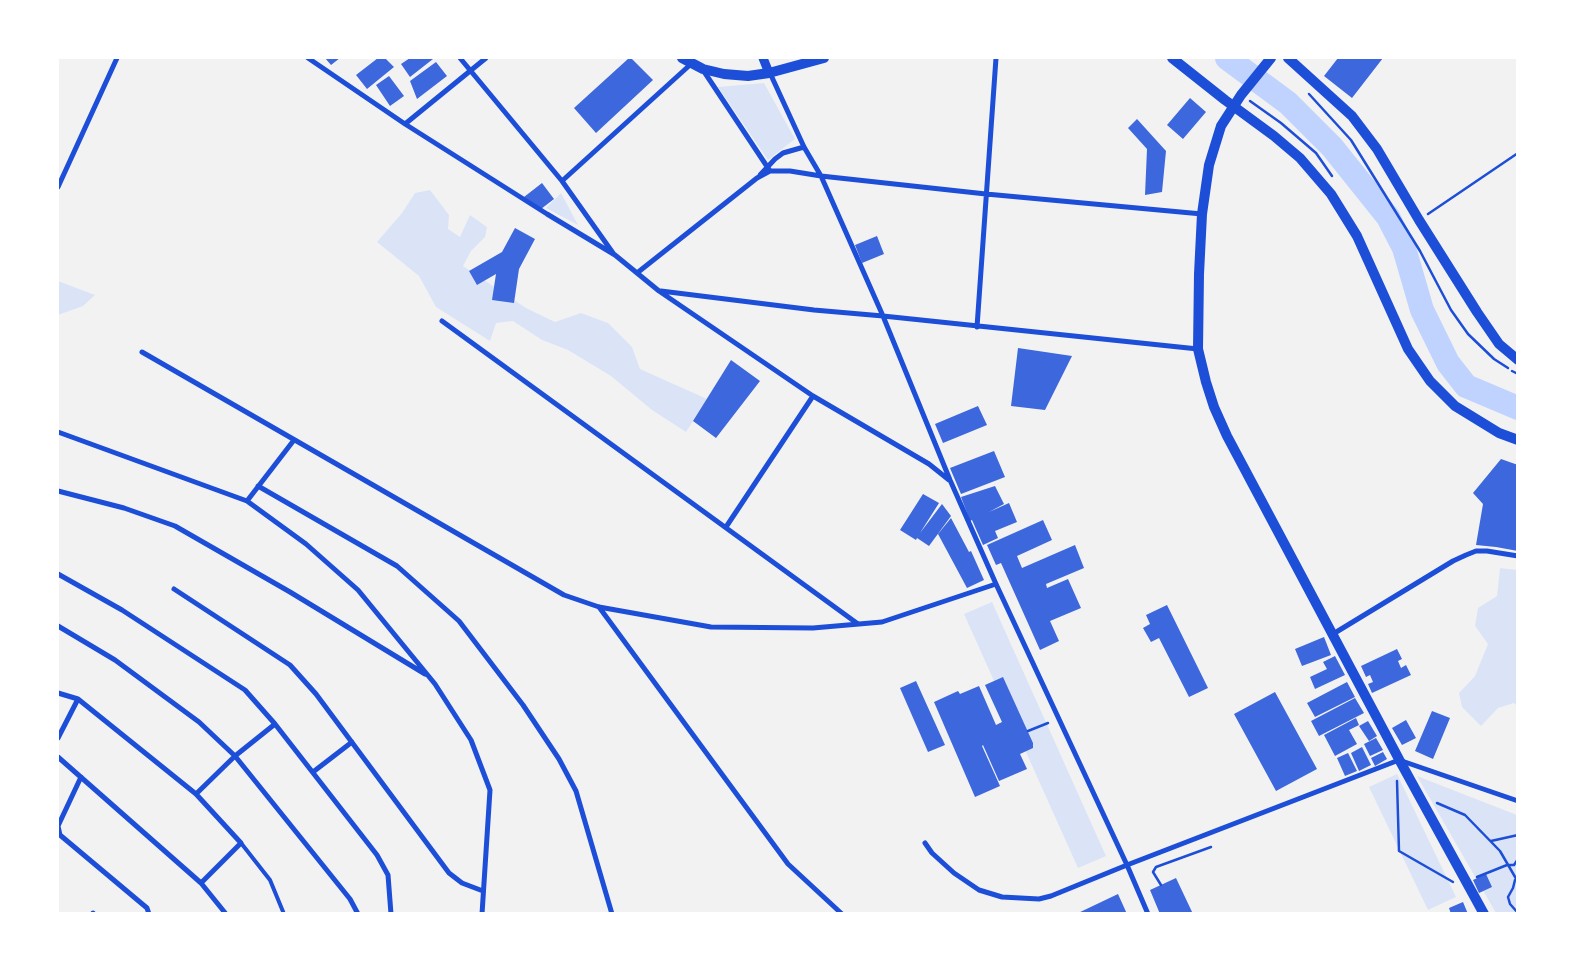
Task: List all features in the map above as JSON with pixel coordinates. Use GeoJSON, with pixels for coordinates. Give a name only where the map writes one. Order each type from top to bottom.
{"type":"FeatureCollection","features":[{"type":"Feature","properties":{"kind":"main road"},"geometry":{"type":"LineString","coordinates":[[682,58],[703,69],[724,74],[748,76],[770,73],[824,58]]}},
{"type":"Feature","properties":{"kind":"main road"},"geometry":{"type":"LineString","coordinates":[[1172,58],[1300,158],[1330,194],[1357,236],[1408,349],[1430,381],[1455,406],[1499,433],[1518,440]]}},
{"type":"Feature","properties":{"kind":"main road"},"geometry":{"type":"LineString","coordinates":[[1288,58],[1352,116],[1378,149],[1419,220],[1499,344],[1518,360]]}},
{"type":"Feature","properties":{"kind":"main road"},"geometry":{"type":"LineString","coordinates":[[1270,59],[1243,93],[1221,126],[1209,165],[1202,214],[1198,349],[1214,407],[1227,436],[1400,761],[1484,914]]}},
{"type":"Feature","properties":{"kind":"street"},"geometry":{"type":"LineString","coordinates":[[58,187],[116,58]]}},
{"type":"Feature","properties":{"kind":"street"},"geometry":{"type":"LineString","coordinates":[[308,58],[405,124],[615,255],[659,290],[813,396],[929,464],[950,480]]}},
{"type":"Feature","properties":{"kind":"street"},"geometry":{"type":"LineString","coordinates":[[460,58],[562,181],[615,255]]}},
{"type":"Feature","properties":{"kind":"street"},"geometry":{"type":"LineString","coordinates":[[405,124],[486,58]]}},
{"type":"Feature","properties":{"kind":"street"},"geometry":{"type":"LineString","coordinates":[[763,58],[804,147],[820,176],[996,584],[1148,914]]}},
{"type":"Feature","properties":{"kind":"street"},"geometry":{"type":"LineString","coordinates":[[977,327],[996,58]]}},
{"type":"Feature","properties":{"kind":"street"},"geometry":{"type":"LineString","coordinates":[[562,181],[692,64]]}},
{"type":"Feature","properties":{"kind":"street"},"geometry":{"type":"LineString","coordinates":[[703,69],[768,169]]}},
{"type":"Feature","properties":{"kind":"street"},"geometry":{"type":"LineString","coordinates":[[637,273],[768,169],[783,153],[804,147]]}},
{"type":"Feature","properties":{"kind":"street"},"geometry":{"type":"LineString","coordinates":[[768,169],[986,194],[1202,214]]}},
{"type":"Feature","properties":{"kind":"street"},"geometry":{"type":"LineString","coordinates":[[659,290],[741,302],[1198,349]]}},
{"type":"Feature","properties":{"kind":"street"},"geometry":{"type":"LineString","coordinates":[[442,320],[858,624]]}},
{"type":"Feature","properties":{"kind":"street"},"geometry":{"type":"LineString","coordinates":[[142,352],[564,596],[599,607],[711,628],[814,628],[882,622],[996,584]]}},
{"type":"Feature","properties":{"kind":"street"},"geometry":{"type":"LineString","coordinates":[[726,527],[813,396]]}},
{"type":"Feature","properties":{"kind":"street"},"geometry":{"type":"LineString","coordinates":[[58,432],[247,501],[306,544],[358,590],[430,677],[471,740],[490,790],[482,914]]}},
{"type":"Feature","properties":{"kind":"street"},"geometry":{"type":"LineString","coordinates":[[247,501],[294,440]]}},
{"type":"Feature","properties":{"kind":"street"},"geometry":{"type":"LineString","coordinates":[[258,486],[397,566],[459,622],[523,705],[559,759],[576,791],[612,914]]}},
{"type":"Feature","properties":{"kind":"street"},"geometry":{"type":"LineString","coordinates":[[58,491],[124,508],[175,526],[290,592],[430,677]]}},
{"type":"Feature","properties":{"kind":"street"},"geometry":{"type":"LineString","coordinates":[[1333,634],[1466,555],[1476,551],[1487,551],[1518,556]]}},
{"type":"Feature","properties":{"kind":"street"},"geometry":{"type":"LineString","coordinates":[[58,574],[122,610],[245,690],[275,724],[377,855],[388,875],[391,914]]}},
{"type":"Feature","properties":{"kind":"street"},"geometry":{"type":"LineString","coordinates":[[174,589],[290,665],[316,694],[449,873],[462,884],[483,891]]}},
{"type":"Feature","properties":{"kind":"street"},"geometry":{"type":"LineString","coordinates":[[599,607],[788,864],[842,914]]}},
{"type":"Feature","properties":{"kind":"street"},"geometry":{"type":"LineString","coordinates":[[58,626],[115,660],[199,722],[235,756],[350,899],[358,914]]}},
{"type":"Feature","properties":{"kind":"street"},"geometry":{"type":"LineString","coordinates":[[58,693],[78,699],[196,794],[241,843],[201,882]]}},
{"type":"Feature","properties":{"kind":"street"},"geometry":{"type":"LineString","coordinates":[[58,738],[78,699]]}},
{"type":"Feature","properties":{"kind":"street"},"geometry":{"type":"LineString","coordinates":[[196,794],[235,756],[275,724]]}},
{"type":"Feature","properties":{"kind":"street"},"geometry":{"type":"LineString","coordinates":[[313,772],[352,742]]}},
{"type":"Feature","properties":{"kind":"street"},"geometry":{"type":"LineString","coordinates":[[58,757],[201,882],[226,914]]}},
{"type":"Feature","properties":{"kind":"street"},"geometry":{"type":"LineString","coordinates":[[925,843],[932,854],[954,873],[979,890],[1015,899],[1039,899],[1400,761],[1518,801]]}},
{"type":"Feature","properties":{"kind":"street"},"geometry":{"type":"LineString","coordinates":[[81,777],[58,826],[60,834],[147,908],[149,914]]}},
{"type":"Feature","properties":{"kind":"lane"},"geometry":{"type":"LineString","coordinates":[[241,843],[270,880],[284,914]]}},
{"type":"Feature","properties":{"kind":"path"},"geometry":{"type":"LineString","coordinates":[[1304,89],[1351,140],[1420,251],[1451,310],[1468,334],[1494,359],[1518,374]]}},
{"type":"Feature","properties":{"kind":"path"},"geometry":{"type":"LineString","coordinates":[[1419,220],[1518,153]]}},
{"type":"Feature","properties":{"kind":"path"},"geometry":{"type":"LineString","coordinates":[[1028,731],[1048,723]]}},
{"type":"Feature","properties":{"kind":"path"},"geometry":{"type":"LineString","coordinates":[[1400,761],[1396,785],[1399,851],[1473,894]]}},
{"type":"Feature","properties":{"kind":"path"},"geometry":{"type":"LineString","coordinates":[[1420,796],[1466,815],[1500,851],[1516,881],[1508,897],[1510,904],[1518,913]]}},
{"type":"Feature","properties":{"kind":"path"},"geometry":{"type":"LineString","coordinates":[[1491,841],[1518,834]]}},
{"type":"Feature","properties":{"kind":"path"},"geometry":{"type":"LineString","coordinates":[[1161,885],[1153,872],[1156,867],[1211,847]]}},
{"type":"Feature","properties":{"kind":"path"},"geometry":{"type":"LineString","coordinates":[[1466,881],[1514,864],[1518,859]]}},
{"type":"Feature","properties":{"kind":"shaded area"},"geometry":{"type":"Polygon","coordinates":[[[764,83],[795,139],[768,160],[718,87],[764,83]]]}},
{"type":"Feature","properties":{"kind":"shaded area"},"geometry":{"type":"Polygon","coordinates":[[[430,190],[449,215],[448,229],[460,237],[470,215],[487,227],[485,237],[471,251],[463,266],[526,308],[555,322],[581,313],[608,323],[632,347],[640,369],[707,399],[686,432],[652,410],[611,376],[568,350],[542,340],[513,321],[496,323],[490,341],[436,307],[419,276],[377,242],[402,213],[415,193],[430,190]]]}},
{"type":"Feature","properties":{"kind":"shaded area"},"geometry":{"type":"Polygon","coordinates":[[[561,193],[578,225],[546,208],[561,193]]]}},
{"type":"Feature","properties":{"kind":"shaded area"},"geometry":{"type":"Polygon","coordinates":[[[58,281],[95,295],[83,306],[58,315],[58,281]]]}},
{"type":"Feature","properties":{"kind":"shaded area"},"geometry":{"type":"Polygon","coordinates":[[[1500,568],[1517,570],[1517,706],[1514,703],[1498,708],[1481,726],[1462,707],[1459,693],[1475,676],[1488,644],[1475,626],[1478,608],[1497,596],[1500,568]]]}},
{"type":"Feature","properties":{"kind":"shaded area"},"geometry":{"type":"Polygon","coordinates":[[[992,602],[1106,856],[1078,868],[964,614],[992,602]]]}},
{"type":"Feature","properties":{"kind":"shaded area"},"geometry":{"type":"Polygon","coordinates":[[[1397,774],[1456,897],[1428,910],[1369,787],[1397,774]]]}},
{"type":"Feature","properties":{"kind":"shaded area"},"geometry":{"type":"Polygon","coordinates":[[[1417,776],[1517,815],[1517,913],[1496,913],[1417,776]]]}},
{"type":"Feature","properties":{"kind":"building"},"geometry":{"type":"Polygon","coordinates":[[[325,58],[340,58],[331,65],[325,58]]]}},
{"type":"Feature","properties":{"kind":"building"},"geometry":{"type":"Polygon","coordinates":[[[378,58],[385,58],[394,67],[367,89],[356,75],[378,58]]]}},
{"type":"Feature","properties":{"kind":"building"},"geometry":{"type":"Polygon","coordinates":[[[410,58],[433,59],[410,77],[401,64],[410,58]]]}},
{"type":"Feature","properties":{"kind":"building"},"geometry":{"type":"Polygon","coordinates":[[[629,58],[653,80],[596,133],[574,108],[629,58]]]}},
{"type":"Feature","properties":{"kind":"building"},"geometry":{"type":"Polygon","coordinates":[[[1338,58],[1383,58],[1352,98],[1324,76],[1338,58]]]}},
{"type":"Feature","properties":{"kind":"building"},"geometry":{"type":"Polygon","coordinates":[[[436,62],[447,76],[417,99],[410,81],[436,62]]]}},
{"type":"Feature","properties":{"kind":"building"},"geometry":{"type":"Polygon","coordinates":[[[389,76],[404,96],[390,106],[376,85],[389,76]]]}},
{"type":"Feature","properties":{"kind":"building"},"geometry":{"type":"Polygon","coordinates":[[[1190,98],[1206,112],[1183,139],[1167,125],[1190,98]]]}},
{"type":"Feature","properties":{"kind":"building"},"geometry":{"type":"Polygon","coordinates":[[[1137,119],[1166,151],[1162,192],[1145,195],[1147,149],[1128,128],[1137,119]]]}},
{"type":"Feature","properties":{"kind":"building"},"geometry":{"type":"Polygon","coordinates":[[[542,183],[554,199],[541,209],[524,197],[542,183]]]}},
{"type":"Feature","properties":{"kind":"building"},"geometry":{"type":"Polygon","coordinates":[[[515,228],[535,239],[519,269],[514,303],[492,300],[496,274],[477,285],[469,271],[502,252],[515,228]]]}},
{"type":"Feature","properties":{"kind":"building"},"geometry":{"type":"Polygon","coordinates":[[[877,236],[884,254],[862,263],[855,245],[877,236]]]}},
{"type":"Feature","properties":{"kind":"building"},"geometry":{"type":"Polygon","coordinates":[[[1018,348],[1072,356],[1045,410],[1011,406],[1018,348]]]}},
{"type":"Feature","properties":{"kind":"building"},"geometry":{"type":"Polygon","coordinates":[[[731,360],[760,381],[716,438],[693,421],[731,360]]]}},
{"type":"Feature","properties":{"kind":"building"},"geometry":{"type":"Polygon","coordinates":[[[978,406],[987,425],[943,443],[935,424],[978,406]]]}},
{"type":"Feature","properties":{"kind":"building"},"geometry":{"type":"Polygon","coordinates":[[[994,451],[1005,477],[961,494],[950,468],[994,451]]]}},
{"type":"Feature","properties":{"kind":"building"},"geometry":{"type":"Polygon","coordinates":[[[1501,459],[1518,465],[1518,551],[1476,545],[1483,504],[1473,493],[1501,459]]]}},
{"type":"Feature","properties":{"kind":"building"},"geometry":{"type":"Polygon","coordinates":[[[995,486],[1004,504],[989,512],[1009,503],[1017,522],[995,531],[998,538],[983,545],[972,520],[970,521],[961,497],[995,486]]]}},
{"type":"Feature","properties":{"kind":"building"},"geometry":{"type":"Polygon","coordinates":[[[923,494],[939,503],[920,533],[942,504],[951,516],[929,546],[900,530],[923,494]]]}},
{"type":"Feature","properties":{"kind":"building"},"geometry":{"type":"Polygon","coordinates":[[[951,518],[969,552],[971,551],[984,580],[967,588],[938,534],[951,518]]]}},
{"type":"Feature","properties":{"kind":"building"},"geometry":{"type":"Polygon","coordinates":[[[1043,520],[1052,540],[1017,556],[1022,568],[1075,545],[1084,568],[1046,584],[1047,588],[1068,579],[1081,608],[1050,621],[1059,641],[1040,650],[1001,563],[996,565],[987,545],[1043,520]]]}},
{"type":"Feature","properties":{"kind":"building"},"geometry":{"type":"Polygon","coordinates":[[[1167,605],[1208,688],[1189,697],[1159,638],[1151,642],[1143,628],[1150,624],[1146,615],[1167,605]]]}},
{"type":"Feature","properties":{"kind":"building"},"geometry":{"type":"Polygon","coordinates":[[[1324,637],[1331,655],[1302,666],[1295,649],[1324,637]]]}},
{"type":"Feature","properties":{"kind":"building"},"geometry":{"type":"Polygon","coordinates":[[[1397,649],[1402,659],[1398,661],[1401,668],[1406,665],[1411,675],[1372,693],[1368,684],[1373,682],[1370,675],[1366,677],[1361,666],[1397,649]]]}},
{"type":"Feature","properties":{"kind":"building"},"geometry":{"type":"Polygon","coordinates":[[[1335,656],[1345,675],[1315,689],[1310,677],[1327,669],[1323,662],[1335,656]]]}},
{"type":"Feature","properties":{"kind":"building"},"geometry":{"type":"Polygon","coordinates":[[[1003,677],[1033,743],[1033,748],[1020,754],[1027,769],[999,781],[983,745],[1000,786],[975,797],[934,702],[958,691],[960,694],[979,686],[996,725],[1002,722],[985,685],[1003,677]]]}},
{"type":"Feature","properties":{"kind":"building"},"geometry":{"type":"Polygon","coordinates":[[[916,681],[945,745],[928,752],[900,688],[916,681]]]}},
{"type":"Feature","properties":{"kind":"building"},"geometry":{"type":"Polygon","coordinates":[[[1347,682],[1355,697],[1315,717],[1307,703],[1347,682]]]}},
{"type":"Feature","properties":{"kind":"building"},"geometry":{"type":"Polygon","coordinates":[[[1275,692],[1317,769],[1276,791],[1234,714],[1275,692]]]}},
{"type":"Feature","properties":{"kind":"building"},"geometry":{"type":"Polygon","coordinates":[[[1355,698],[1364,713],[1319,736],[1311,721],[1355,698]]]}},
{"type":"Feature","properties":{"kind":"building"},"geometry":{"type":"Polygon","coordinates":[[[1432,711],[1450,718],[1433,759],[1415,751],[1432,711]]]}},
{"type":"Feature","properties":{"kind":"building"},"geometry":{"type":"Polygon","coordinates":[[[1356,718],[1359,725],[1349,730],[1357,744],[1335,756],[1324,735],[1356,718]]]}},
{"type":"Feature","properties":{"kind":"building"},"geometry":{"type":"Polygon","coordinates":[[[1406,720],[1416,738],[1402,745],[1392,728],[1406,720]]]}},
{"type":"Feature","properties":{"kind":"building"},"geometry":{"type":"Polygon","coordinates":[[[1368,721],[1377,736],[1369,741],[1359,726],[1368,721]]]}},
{"type":"Feature","properties":{"kind":"building"},"geometry":{"type":"Polygon","coordinates":[[[1376,738],[1383,750],[1370,756],[1364,744],[1376,738]]]}},
{"type":"Feature","properties":{"kind":"building"},"geometry":{"type":"Polygon","coordinates":[[[1362,747],[1371,765],[1359,771],[1351,753],[1362,747]]]}},
{"type":"Feature","properties":{"kind":"building"},"geometry":{"type":"Polygon","coordinates":[[[1383,752],[1387,759],[1375,766],[1371,758],[1383,752]]]}},
{"type":"Feature","properties":{"kind":"building"},"geometry":{"type":"Polygon","coordinates":[[[1348,753],[1357,771],[1345,776],[1337,758],[1348,753]]]}},
{"type":"Feature","properties":{"kind":"building"},"geometry":{"type":"Polygon","coordinates":[[[1486,874],[1492,887],[1479,893],[1473,880],[1486,874]]]}},
{"type":"Feature","properties":{"kind":"building"},"geometry":{"type":"Polygon","coordinates":[[[1176,878],[1193,914],[1160,914],[1150,890],[1176,878]]]}},
{"type":"Feature","properties":{"kind":"building"},"geometry":{"type":"Polygon","coordinates":[[[1118,894],[1127,914],[1076,914],[1118,894]]]}},
{"type":"Feature","properties":{"kind":"building"},"geometry":{"type":"Polygon","coordinates":[[[1463,902],[1468,914],[1451,914],[1449,908],[1463,902]]]}},
{"type":"Feature","properties":{"kind":"waterway"},"geometry":{"type":"LineString","coordinates":[[1227,58],[1288,103],[1332,147],[1388,217],[1404,248],[1422,310],[1448,363],[1466,386],[1518,408]]}}]}
